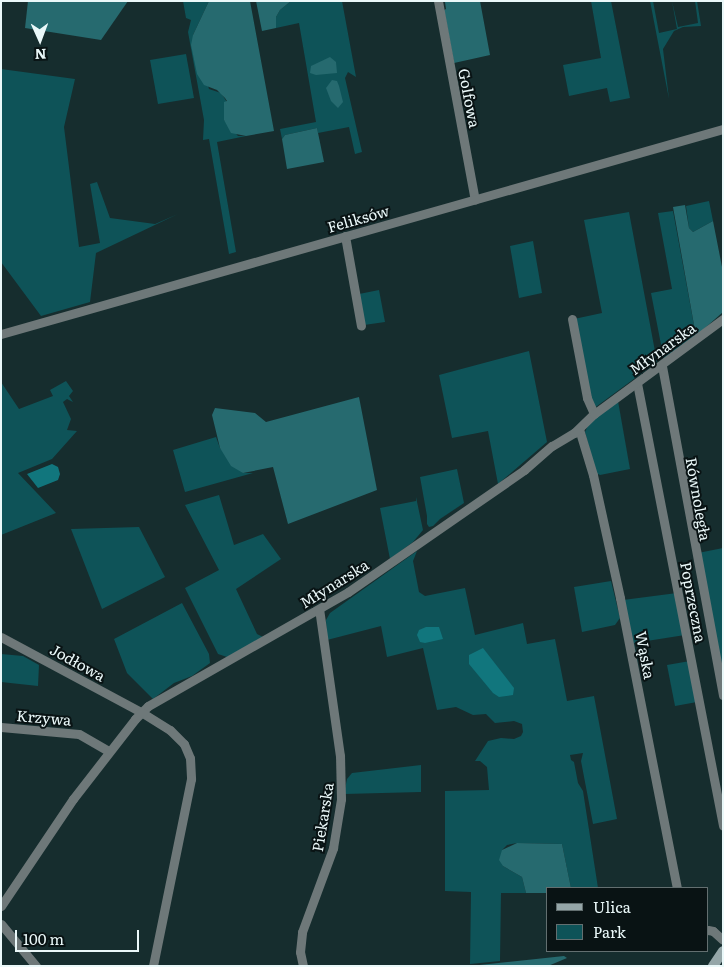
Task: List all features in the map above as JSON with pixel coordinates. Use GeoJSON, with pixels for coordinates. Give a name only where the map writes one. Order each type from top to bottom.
{"type":"FeatureCollection","features":[{"type":"Feature","properties":{"kind":"main road"},"geometry":{"type":"LineString","coordinates":[[713,966],[723,952]]}},
{"type":"Feature","properties":{"kind":"street","name":"Golfowa"},"geometry":{"type":"LineString","coordinates":[[438,1],[475,200]]}},
{"type":"Feature","properties":{"kind":"street","name":"Feliksów"},"geometry":{"type":"LineString","coordinates":[[1,334],[723,129]]}},
{"type":"Feature","properties":{"kind":"street"},"geometry":{"type":"LineString","coordinates":[[345,236],[361,326]]}},
{"type":"Feature","properties":{"kind":"street"},"geometry":{"type":"LineString","coordinates":[[572,319],[587,398],[594,414]]}},
{"type":"Feature","properties":{"kind":"street","name":"Młynarska"},"geometry":{"type":"LineString","coordinates":[[1,906],[72,799],[141,712],[164,695],[319,609],[385,566],[579,428],[594,414],[662,366],[723,319]]}},
{"type":"Feature","properties":{"kind":"street","name":"Równoległa"},"geometry":{"type":"LineString","coordinates":[[662,366],[723,694]]}},
{"type":"Feature","properties":{"kind":"street","name":"Poprzeczna"},"geometry":{"type":"LineString","coordinates":[[637,384],[723,826]]}},
{"type":"Feature","properties":{"kind":"street","name":"Wąska"},"geometry":{"type":"LineString","coordinates":[[579,428],[593,475],[620,598],[677,887]]}},
{"type":"Feature","properties":{"kind":"street","name":"Piekarska"},"geometry":{"type":"LineString","coordinates":[[303,966],[300,952],[302,932],[333,848],[341,799],[340,756],[319,609]]}},
{"type":"Feature","properties":{"kind":"street","name":"Jodłowa"},"geometry":{"type":"LineString","coordinates":[[1,636],[141,712],[178,736],[184,744],[192,768],[153,966]]}},
{"type":"Feature","properties":{"kind":"street","name":"Krzywa"},"geometry":{"type":"LineString","coordinates":[[1,727],[79,734],[109,751]]}},
{"type":"Feature","properties":{"kind":"street"},"geometry":{"type":"LineString","coordinates":[[1,924],[36,966]]}},
{"type":"Feature","properties":{"kind":"street"},"geometry":{"type":"LineString","coordinates":[[709,930],[714,931],[723,940]]}},
{"type":"Feature","properties":{"kind":"green space"},"geometry":{"type":"Polygon","coordinates":[[[183,1],[209,1],[193,35],[209,89],[221,93],[227,102],[224,102],[224,120],[238,136],[246,136],[217,142],[236,252],[229,254],[209,139],[203,140],[204,120],[188,32],[191,20],[186,18],[183,1]]]}},
{"type":"Feature","properties":{"kind":"green space"},"geometry":{"type":"Polygon","coordinates":[[[291,1],[342,1],[356,77],[348,72],[345,78],[362,152],[355,154],[349,127],[318,133],[317,128],[285,135],[282,139],[280,129],[316,122],[299,23],[276,28],[276,17],[280,10],[291,1]]]}},
{"type":"Feature","properties":{"kind":"green space"},"geometry":{"type":"Polygon","coordinates":[[[591,1],[611,1],[630,98],[610,102],[607,88],[569,96],[563,65],[601,58],[591,1]]]}},
{"type":"Feature","properties":{"kind":"green space"},"geometry":{"type":"Polygon","coordinates":[[[650,1],[653,1],[659,33],[677,29],[672,1],[678,27],[698,23],[695,1],[697,1],[701,26],[683,27],[674,31],[663,49],[669,99],[650,1]]]}},
{"type":"Feature","properties":{"kind":"green space"},"geometry":{"type":"Polygon","coordinates":[[[186,54],[194,98],[158,104],[150,60],[186,54]]]}},
{"type":"Feature","properties":{"kind":"green space"},"geometry":{"type":"Polygon","coordinates":[[[1,69],[75,79],[64,127],[79,247],[100,243],[90,184],[97,182],[110,218],[155,224],[178,214],[96,253],[90,302],[41,316],[1,262],[1,69]]]}},
{"type":"Feature","properties":{"kind":"green space"},"geometry":{"type":"Polygon","coordinates":[[[709,201],[713,221],[693,232],[689,228],[686,206],[709,201]]]}},
{"type":"Feature","properties":{"kind":"green space"},"geometry":{"type":"Polygon","coordinates":[[[673,211],[696,336],[664,360],[651,293],[672,289],[658,213],[673,211]]]}},
{"type":"Feature","properties":{"kind":"green space"},"geometry":{"type":"Polygon","coordinates":[[[629,212],[657,362],[593,409],[574,319],[602,313],[584,220],[629,212]]]}},
{"type":"Feature","properties":{"kind":"green space"},"geometry":{"type":"Polygon","coordinates":[[[533,241],[542,293],[519,298],[510,246],[533,241]]]}},
{"type":"Feature","properties":{"kind":"green space"},"geometry":{"type":"Polygon","coordinates":[[[379,290],[385,322],[364,325],[359,294],[379,290]]]}},
{"type":"Feature","properties":{"kind":"green space"},"geometry":{"type":"Polygon","coordinates":[[[529,351],[547,442],[498,484],[488,431],[452,438],[439,375],[529,351]]]}},
{"type":"Feature","properties":{"kind":"green space"},"geometry":{"type":"Polygon","coordinates":[[[66,381],[73,391],[69,396],[73,402],[67,399],[63,402],[71,419],[67,430],[77,431],[52,459],[18,473],[56,513],[1,535],[1,382],[19,409],[53,396],[50,390],[66,381]]]}},
{"type":"Feature","properties":{"kind":"green space"},"geometry":{"type":"Polygon","coordinates":[[[618,401],[630,469],[600,475],[596,473],[585,432],[590,421],[618,401]]]}},
{"type":"Feature","properties":{"kind":"green space"},"geometry":{"type":"Polygon","coordinates":[[[216,437],[220,448],[243,473],[253,473],[185,492],[173,450],[216,437]]]}},
{"type":"Feature","properties":{"kind":"green space"},"geometry":{"type":"Polygon","coordinates":[[[457,469],[464,503],[429,527],[420,477],[457,469]]]}},
{"type":"Feature","properties":{"kind":"green space"},"geometry":{"type":"Polygon","coordinates":[[[219,495],[234,545],[263,534],[281,559],[236,589],[257,634],[263,637],[227,657],[218,654],[185,588],[219,570],[185,505],[219,495]]]}},
{"type":"Feature","properties":{"kind":"green space"},"geometry":{"type":"Polygon","coordinates":[[[416,497],[423,530],[413,542],[390,559],[380,508],[416,501],[416,497]]]}},
{"type":"Feature","properties":{"kind":"green space"},"geometry":{"type":"Polygon","coordinates":[[[139,527],[165,577],[102,609],[71,529],[139,527]]]}},
{"type":"Feature","properties":{"kind":"green space"},"geometry":{"type":"Polygon","coordinates":[[[723,548],[723,662],[719,663],[698,553],[723,548]]]}},
{"type":"Feature","properties":{"kind":"green space"},"geometry":{"type":"Polygon","coordinates":[[[417,551],[413,561],[419,592],[425,596],[465,588],[475,635],[523,623],[527,644],[555,639],[567,701],[594,696],[617,819],[593,824],[581,761],[583,753],[570,755],[571,760],[574,762],[578,783],[583,791],[598,887],[571,887],[562,844],[517,843],[507,845],[502,850],[503,866],[522,877],[526,893],[501,893],[500,961],[470,964],[471,892],[445,891],[445,791],[489,790],[487,767],[480,761],[475,761],[488,741],[501,738],[514,739],[521,736],[523,732],[522,724],[514,721],[495,723],[486,714],[473,715],[456,707],[437,710],[423,648],[387,657],[381,626],[327,640],[326,620],[330,613],[417,551]]]}},
{"type":"Feature","properties":{"kind":"green space"},"geometry":{"type":"Polygon","coordinates":[[[611,581],[620,618],[615,625],[582,632],[574,587],[611,581]]]}},
{"type":"Feature","properties":{"kind":"green space"},"geometry":{"type":"Polygon","coordinates":[[[677,593],[685,635],[634,643],[639,669],[623,600],[677,593]]]}},
{"type":"Feature","properties":{"kind":"green space"},"geometry":{"type":"Polygon","coordinates":[[[182,603],[209,654],[210,663],[192,676],[174,683],[153,699],[127,673],[114,639],[182,603]]]}},
{"type":"Feature","properties":{"kind":"green space"},"geometry":{"type":"Polygon","coordinates":[[[1,654],[23,656],[39,665],[38,686],[1,682],[1,654]]]}},
{"type":"Feature","properties":{"kind":"green space"},"geometry":{"type":"Polygon","coordinates":[[[690,661],[697,702],[675,706],[667,665],[690,661]]]}},
{"type":"Feature","properties":{"kind":"green space"},"geometry":{"type":"Polygon","coordinates":[[[421,765],[421,792],[344,794],[347,779],[352,773],[421,765]]]}},
{"type":"Feature","properties":{"kind":"shaded area"},"geometry":{"type":"Polygon","coordinates":[[[28,1],[128,1],[101,40],[25,28],[28,1]]]}},
{"type":"Feature","properties":{"kind":"shaded area"},"geometry":{"type":"Polygon","coordinates":[[[209,1],[250,1],[274,131],[246,136],[231,133],[224,120],[224,102],[227,101],[217,90],[204,85],[197,74],[191,45],[193,35],[209,1]]]}},
{"type":"Feature","properties":{"kind":"shaded area"},"geometry":{"type":"Polygon","coordinates":[[[256,1],[291,1],[280,10],[276,17],[276,28],[262,31],[256,1]]]}},
{"type":"Feature","properties":{"kind":"shaded area"},"geometry":{"type":"Polygon","coordinates":[[[480,1],[490,55],[454,63],[444,10],[446,9],[445,2],[480,1]]]}},
{"type":"Feature","properties":{"kind":"shaded area"},"geometry":{"type":"Polygon","coordinates":[[[330,57],[336,62],[337,73],[316,75],[310,73],[311,66],[330,57]]]}},
{"type":"Feature","properties":{"kind":"shaded area"},"geometry":{"type":"Polygon","coordinates":[[[332,80],[337,81],[343,102],[338,108],[331,101],[326,88],[332,80]]]}},
{"type":"Feature","properties":{"kind":"shaded area"},"geometry":{"type":"Polygon","coordinates":[[[317,128],[324,162],[287,169],[282,139],[285,135],[317,128]]]}},
{"type":"Feature","properties":{"kind":"shaded area"},"geometry":{"type":"Polygon","coordinates":[[[685,205],[689,228],[693,232],[713,221],[723,272],[723,312],[696,336],[673,207],[685,205]]]}},
{"type":"Feature","properties":{"kind":"shaded area"},"geometry":{"type":"Polygon","coordinates":[[[359,397],[377,490],[288,524],[273,467],[243,473],[231,466],[220,448],[212,415],[215,408],[255,413],[266,422],[359,397]]]}},
{"type":"Feature","properties":{"kind":"shaded area"},"geometry":{"type":"Polygon","coordinates":[[[52,464],[58,467],[60,474],[58,480],[38,488],[27,474],[52,464]]]}},
{"type":"Feature","properties":{"kind":"shaded area"},"geometry":{"type":"Polygon","coordinates":[[[426,627],[439,627],[443,639],[425,643],[420,642],[417,635],[419,630],[426,627]]]}},
{"type":"Feature","properties":{"kind":"shaded area"},"geometry":{"type":"Polygon","coordinates":[[[483,648],[514,688],[513,695],[499,697],[493,693],[469,664],[469,655],[483,648]]]}},
{"type":"Feature","properties":{"kind":"shaded area"},"geometry":{"type":"Polygon","coordinates":[[[517,843],[562,844],[571,887],[546,887],[546,893],[526,893],[522,877],[503,866],[499,860],[502,850],[517,843]]]}},
{"type":"Feature","properties":{"kind":"shaded area"},"geometry":{"type":"Polygon","coordinates":[[[564,956],[567,958],[548,966],[470,966],[564,956]]]}}]}
